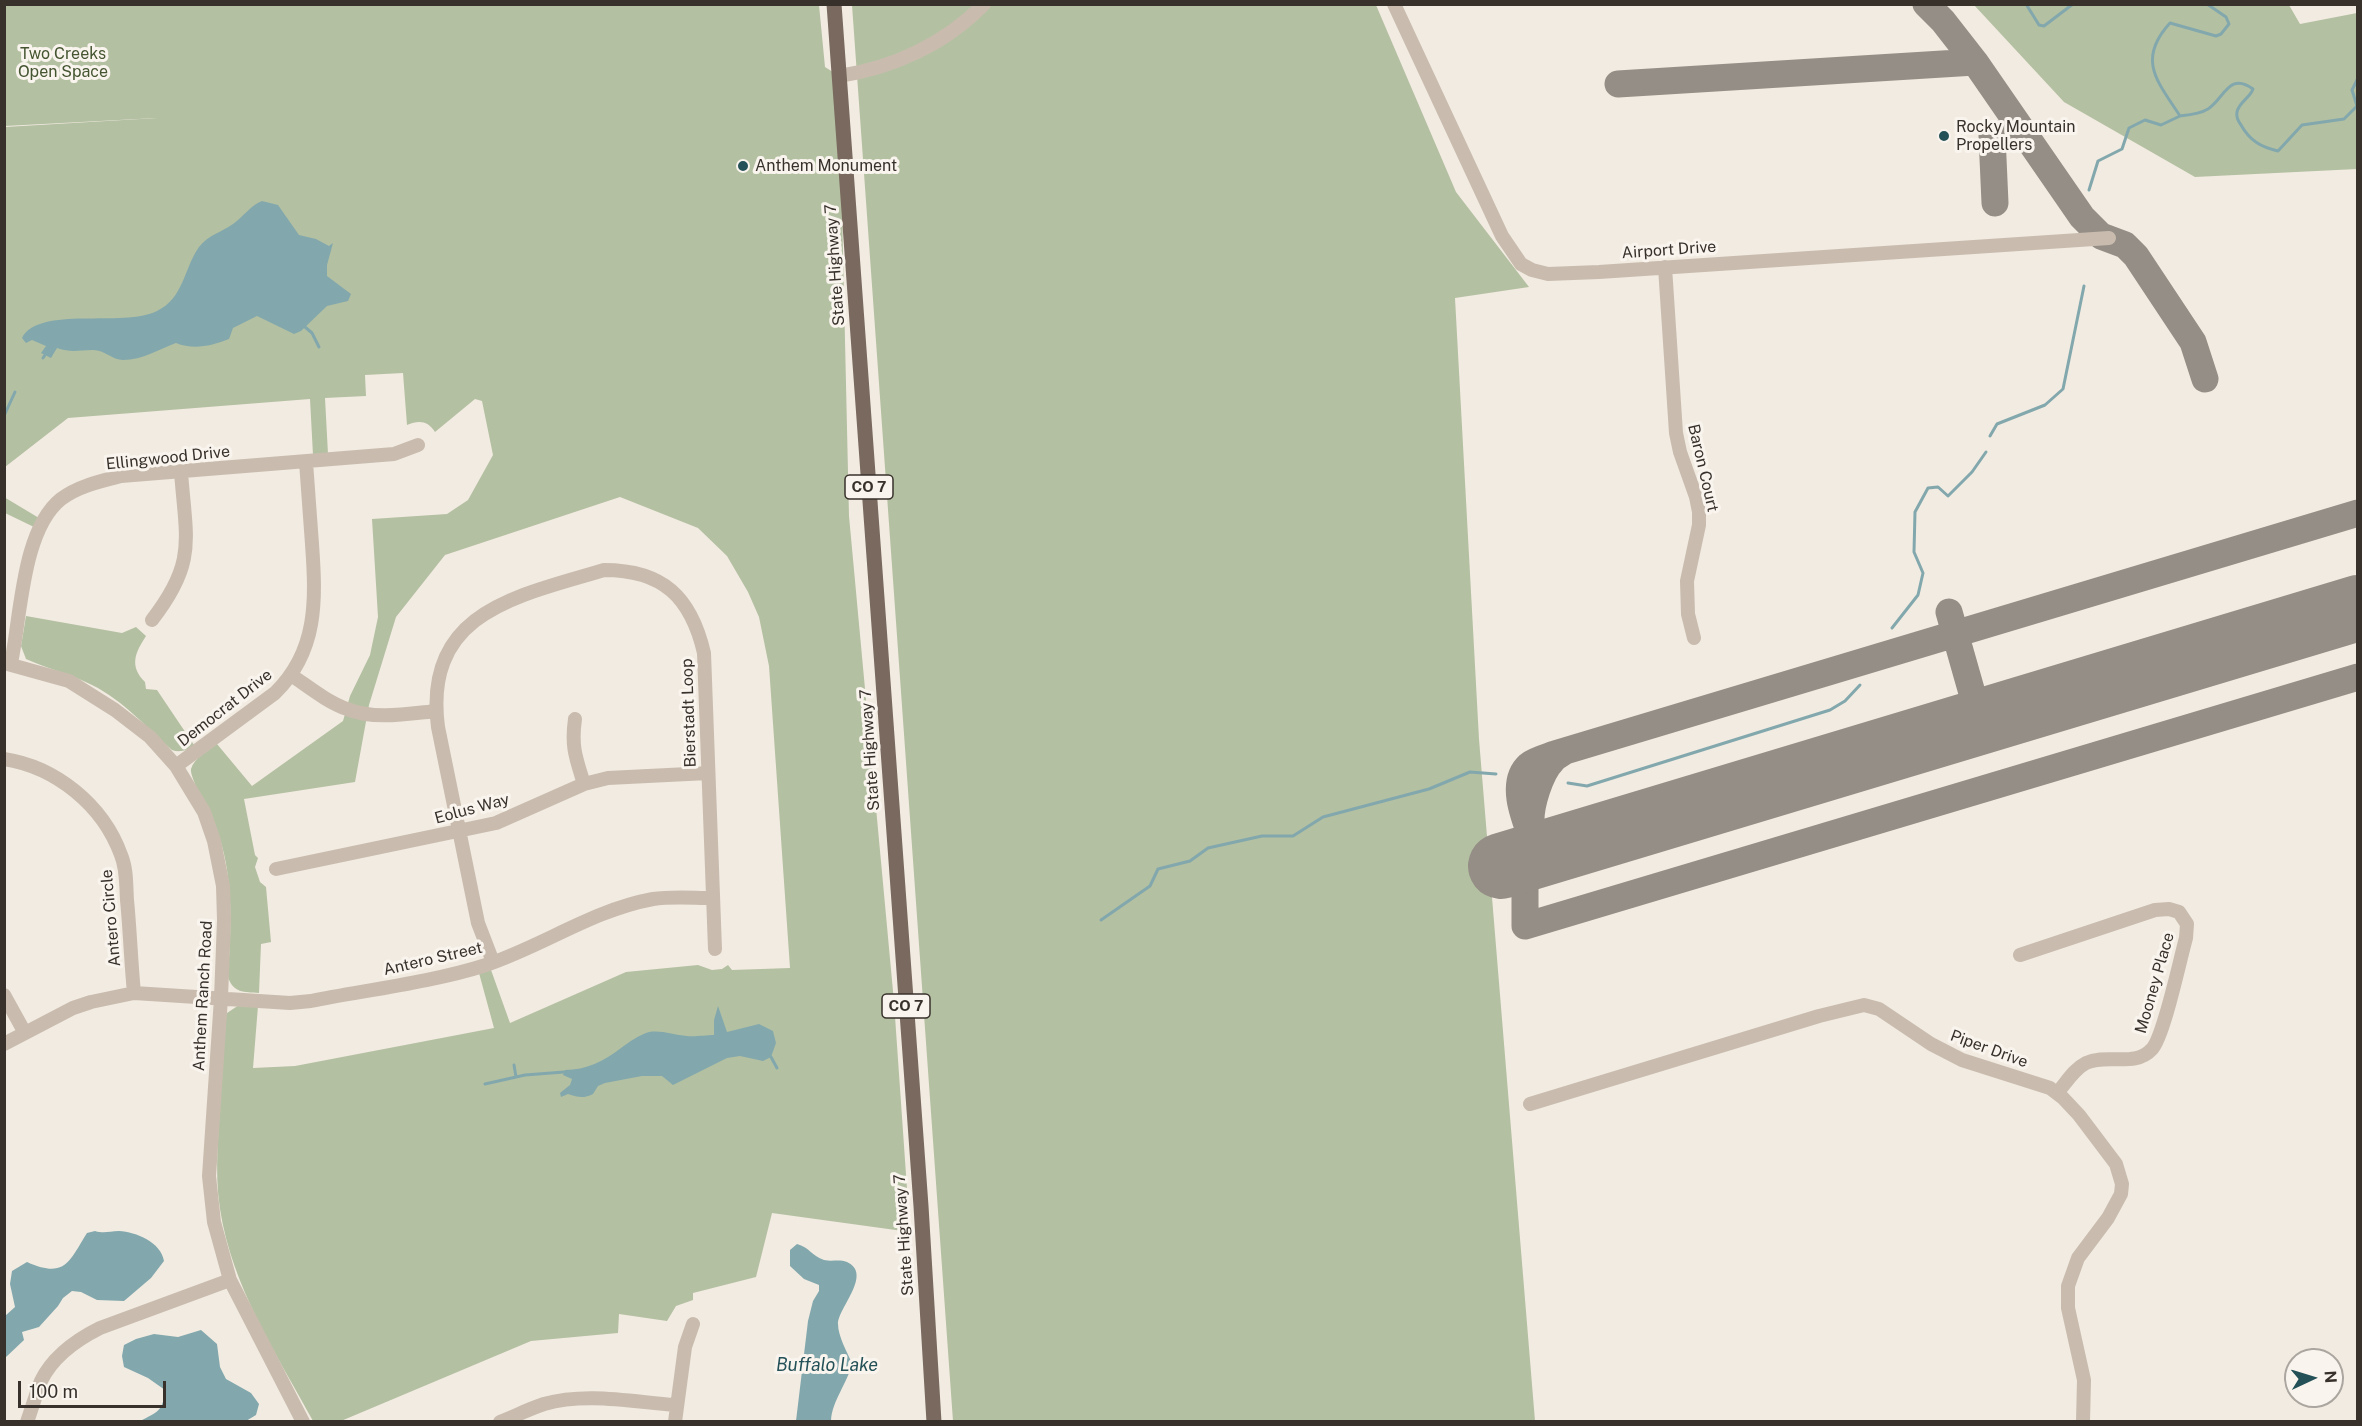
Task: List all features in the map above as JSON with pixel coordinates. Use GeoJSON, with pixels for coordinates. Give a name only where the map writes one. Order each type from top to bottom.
{"type":"FeatureCollection","features":[{"type":"Feature","properties":{"kind":"main road","name":"CO 7"},"geometry":{"type":"LineString","coordinates":[[834,4],[839,76]]}},
{"type":"Feature","properties":{"kind":"main road","name":"State Highway 7"},"geometry":{"type":"LineString","coordinates":[[839,76],[920,1195],[933,1422]]}},
{"type":"Feature","properties":{"kind":"street"},"geometry":{"type":"LineString","coordinates":[[839,76],[887,66],[915,53],[946,36],[984,4]]}},
{"type":"Feature","properties":{"kind":"street","name":"Airport Drive"},"geometry":{"type":"LineString","coordinates":[[1394,4],[1502,236],[1521,264],[1532,270],[1548,274],[2109,238]]}},
{"type":"Feature","properties":{"kind":"street","name":"Baron Court"},"geometry":{"type":"LineString","coordinates":[[1665,267],[1676,433],[1699,512],[1687,581],[1688,614],[1694,638]]}},
{"type":"Feature","properties":{"kind":"street","name":"Ellingwood Drive"},"geometry":{"type":"LineString","coordinates":[[8,663],[30,548],[49,513],[61,500],[97,482],[121,476],[394,454],[418,445]]}},
{"type":"Feature","properties":{"kind":"street","name":"Democrat Drive"},"geometry":{"type":"LineString","coordinates":[[176,766],[275,693],[291,675],[307,642],[315,608],[315,589],[306,462]]}},
{"type":"Feature","properties":{"kind":"street"},"geometry":{"type":"LineString","coordinates":[[152,620],[173,591],[186,560],[181,472]]}},
{"type":"Feature","properties":{"kind":"street","name":"Bierstadt Loop"},"geometry":{"type":"LineString","coordinates":[[493,962],[478,924],[459,832],[436,711],[438,677],[450,649],[469,625],[496,605],[604,570],[622,570],[661,583],[686,606],[698,627],[704,653],[712,898],[716,949]]}},
{"type":"Feature","properties":{"kind":"street","name":"Anthem Ranch Road"},"geometry":{"type":"LineString","coordinates":[[8,663],[69,681],[115,710],[150,737],[176,766],[204,812],[214,841],[223,886],[221,998],[209,1176],[214,1222],[230,1280],[303,1422]]}},
{"type":"Feature","properties":{"kind":"street"},"geometry":{"type":"LineString","coordinates":[[291,675],[335,704],[358,713],[384,715],[436,711]]}},
{"type":"Feature","properties":{"kind":"street"},"geometry":{"type":"LineString","coordinates":[[575,719],[573,748],[584,784]]}},
{"type":"Feature","properties":{"kind":"street","name":"Antero Circle"},"geometry":{"type":"LineString","coordinates":[[4,759],[18,761],[54,776],[71,787],[111,836],[121,855],[126,876],[134,993]]}},
{"type":"Feature","properties":{"kind":"street","name":"Eolus Way"},"geometry":{"type":"LineString","coordinates":[[276,869],[459,832],[496,822],[584,784],[608,778],[708,773]]}},
{"type":"Feature","properties":{"kind":"street","name":"Antero Street"},"geometry":{"type":"LineString","coordinates":[[221,998],[290,1003],[311,1001],[458,973],[493,962],[564,930],[635,903],[656,898],[712,898]]}},
{"type":"Feature","properties":{"kind":"street","name":"Mooney Place"},"geometry":{"type":"LineString","coordinates":[[2020,955],[2155,910],[2169,909],[2179,912],[2187,924],[2186,938],[2161,1033],[2153,1048],[2139,1058],[2086,1063],[2057,1093]]}},
{"type":"Feature","properties":{"kind":"street"},"geometry":{"type":"LineString","coordinates":[[4,1044],[76,1007],[91,1002],[134,993],[221,998]]}},
{"type":"Feature","properties":{"kind":"street"},"geometry":{"type":"LineString","coordinates":[[4,995],[26,1034]]}},
{"type":"Feature","properties":{"kind":"street","name":"Piper Drive"},"geometry":{"type":"LineString","coordinates":[[1530,1104],[1819,1016],[1864,1005],[1879,1009],[1931,1044],[1962,1060],[2015,1076],[2057,1093],[2079,1115],[2111,1157],[2116,1164],[2122,1184],[2116,1205],[2078,1258],[2068,1286],[2068,1308],[2084,1380],[2083,1422]]}},
{"type":"Feature","properties":{"kind":"street"},"geometry":{"type":"LineString","coordinates":[[27,1422],[42,1379],[66,1348],[100,1328],[230,1280]]}},
{"type":"Feature","properties":{"kind":"street"},"geometry":{"type":"LineString","coordinates":[[675,1422],[675,1405],[685,1347],[693,1324]]}},
{"type":"Feature","properties":{"kind":"street"},"geometry":{"type":"LineString","coordinates":[[500,1422],[545,1404],[564,1401],[609,1400],[675,1405]]}},
{"type":"Feature","properties":{"kind":"green space","name":"Two Creeks Open Space"},"geometry":{"type":"Polygon","coordinates":[[[5,5],[819,5],[825,67],[839,76],[849,516],[894,1002],[910,1232],[772,1213],[756,1277],[693,1293],[693,1300],[676,1306],[667,1321],[619,1314],[618,1333],[531,1341],[341,1421],[313,1421],[257,1319],[234,1265],[226,1238],[218,1194],[217,1165],[222,1039],[227,1013],[239,1005],[258,1006],[253,1068],[295,1066],[494,1028],[479,973],[491,970],[510,1023],[626,972],[698,965],[712,970],[722,969],[728,965],[732,970],[790,968],[769,666],[759,617],[748,592],[727,556],[698,528],[620,497],[445,555],[396,617],[369,705],[355,782],[244,799],[255,855],[258,858],[255,867],[260,882],[266,887],[271,942],[261,944],[259,993],[236,989],[228,977],[230,906],[224,853],[219,836],[191,774],[191,769],[195,761],[217,744],[252,786],[343,721],[350,696],[370,655],[378,617],[372,519],[447,514],[468,500],[493,455],[482,401],[475,399],[435,432],[423,422],[407,425],[403,373],[365,375],[366,396],[325,398],[328,454],[313,455],[310,399],[68,418],[5,467],[5,127],[157,118],[5,126],[5,5]]]}},
{"type":"Feature","properties":{"kind":"green space"},"geometry":{"type":"Polygon","coordinates":[[[852,5],[1376,5],[1456,192],[1529,287],[1455,298],[1479,739],[1535,1421],[953,1421],[852,5]]]}},
{"type":"Feature","properties":{"kind":"green space"},"geometry":{"type":"Polygon","coordinates":[[[1974,5],[2289,5],[2300,24],[2357,13],[2357,169],[2195,177],[2064,102],[1974,5]]]}},
{"type":"Feature","properties":{"kind":"green space"},"geometry":{"type":"Polygon","coordinates":[[[4,497],[39,518],[34,527],[5,513],[4,497]]]}},
{"type":"Feature","properties":{"kind":"green space"},"geometry":{"type":"Polygon","coordinates":[[[26,616],[122,633],[136,627],[146,636],[139,648],[135,665],[145,682],[146,689],[157,690],[194,745],[184,750],[172,750],[104,691],[26,659],[21,646],[26,616]]]}},
{"type":"Feature","properties":{"kind":"water"},"geometry":{"type":"Polygon","coordinates":[[[262,201],[278,205],[299,235],[316,239],[329,246],[333,243],[327,265],[327,276],[351,294],[348,301],[327,306],[301,331],[294,334],[257,316],[233,328],[229,339],[196,347],[176,343],[130,360],[115,358],[97,350],[71,351],[57,348],[51,358],[41,353],[46,346],[32,340],[26,343],[22,338],[31,328],[45,322],[63,319],[124,318],[157,311],[166,305],[178,291],[199,247],[262,201]]]}},
{"type":"Feature","properties":{"kind":"water"},"geometry":{"type":"Polygon","coordinates":[[[718,1006],[727,1032],[759,1024],[773,1031],[776,1043],[771,1057],[763,1061],[740,1056],[727,1058],[673,1085],[662,1076],[642,1076],[605,1083],[586,1097],[568,1094],[561,1097],[560,1093],[570,1085],[572,1079],[563,1075],[565,1070],[594,1064],[645,1033],[714,1035],[714,1020],[718,1006]]]}},
{"type":"Feature","properties":{"kind":"water"},"geometry":{"type":"Polygon","coordinates":[[[95,1231],[133,1233],[147,1239],[158,1248],[164,1261],[151,1278],[124,1301],[97,1300],[81,1292],[72,1291],[63,1298],[39,1327],[22,1332],[24,1340],[5,1358],[5,1316],[15,1307],[10,1284],[12,1271],[27,1262],[50,1269],[58,1268],[70,1259],[87,1233],[95,1231]]]}},
{"type":"Feature","properties":{"kind":"water","name":"Buffalo Lake"},"geometry":{"type":"Polygon","coordinates":[[[797,1244],[824,1260],[847,1262],[854,1267],[857,1274],[856,1283],[839,1317],[838,1324],[841,1339],[852,1363],[834,1406],[831,1421],[796,1421],[808,1321],[813,1301],[819,1291],[819,1285],[804,1279],[790,1266],[790,1250],[797,1244]]]}},
{"type":"Feature","properties":{"kind":"water"},"geometry":{"type":"Polygon","coordinates":[[[201,1330],[217,1344],[220,1367],[226,1379],[251,1393],[259,1404],[256,1415],[246,1421],[140,1421],[161,1407],[165,1390],[148,1378],[124,1367],[122,1356],[124,1345],[154,1334],[178,1337],[201,1330]]]}},
{"type":"Feature","properties":{"kind":"waterway"},"geometry":{"type":"LineString","coordinates":[[2026,4],[2039,25],[2044,26],[2073,4]]}},
{"type":"Feature","properties":{"kind":"waterway"},"geometry":{"type":"LineString","coordinates":[[2207,4],[2226,17],[2229,24],[2221,34],[2216,36],[2170,23],[2154,48],[2152,60],[2154,71],[2164,92],[2180,116],[2205,111],[2214,105],[2232,85],[2245,84],[2253,89],[2238,109],[2238,120],[2252,139],[2266,148],[2278,151],[2302,125],[2344,119],[2357,106],[2352,90],[2358,78]]}},
{"type":"Feature","properties":{"kind":"waterway"},"geometry":{"type":"LineString","coordinates":[[2089,190],[2098,161],[2122,149],[2129,128],[2145,120],[2161,125],[2180,116]]}},
{"type":"Feature","properties":{"kind":"waterway"},"geometry":{"type":"LineString","coordinates":[[1990,436],[1997,424],[2045,405],[2063,389],[2084,286]]}},
{"type":"Feature","properties":{"kind":"waterway"},"geometry":{"type":"LineString","coordinates":[[305,327],[312,333],[319,347]]}},
{"type":"Feature","properties":{"kind":"waterway"},"geometry":{"type":"LineString","coordinates":[[4,416],[15,392]]}},
{"type":"Feature","properties":{"kind":"waterway"},"geometry":{"type":"LineString","coordinates":[[1892,628],[1918,595],[1923,573],[1914,552],[1915,512],[1928,488],[1938,487],[1948,496],[1972,472],[1986,452]]}},
{"type":"Feature","properties":{"kind":"waterway"},"geometry":{"type":"LineString","coordinates":[[1568,783],[1587,786],[1830,710],[1845,701],[1860,685]]}},
{"type":"Feature","properties":{"kind":"waterway"},"geometry":{"type":"LineString","coordinates":[[1101,920],[1150,886],[1158,869],[1190,861],[1208,848],[1262,836],[1293,836],[1323,817],[1429,789],[1470,772],[1496,774]]}},
{"type":"Feature","properties":{"kind":"waterway"},"geometry":{"type":"LineString","coordinates":[[771,1057],[777,1068]]}},
{"type":"Feature","properties":{"kind":"waterway"},"geometry":{"type":"LineString","coordinates":[[514,1065],[516,1077]]}},
{"type":"Feature","properties":{"kind":"waterway"},"geometry":{"type":"LineString","coordinates":[[485,1084],[525,1075],[564,1072]]}},
{"type":"Feature","properties":{"kind":"taxiway"},"geometry":{"type":"LineString","coordinates":[[1926,4],[1943,21],[1975,62],[2082,217],[2101,236],[2125,245],[2136,256],[2193,342],[2205,379]]}},
{"type":"Feature","properties":{"kind":"taxiway"},"geometry":{"type":"LineString","coordinates":[[1618,84],[1975,62]]}},
{"type":"Feature","properties":{"kind":"taxiway"},"geometry":{"type":"LineString","coordinates":[[1995,203],[1992,136],[2021,129]]}},
{"type":"Feature","properties":{"kind":"taxiway"},"geometry":{"type":"LineString","coordinates":[[1538,855],[1520,796],[1522,774],[1529,765],[1538,760],[2358,513]]}},
{"type":"Feature","properties":{"kind":"taxiway"},"geometry":{"type":"LineString","coordinates":[[1949,612],[1980,721]]}},
{"type":"Feature","properties":{"kind":"taxiway"},"geometry":{"type":"LineString","coordinates":[[1525,859],[1525,926],[2358,677]]}},
{"type":"Feature","properties":{"kind":"taxiway"},"geometry":{"type":"LineString","coordinates":[[1531,824],[1532,808],[1540,781],[1548,766],[1565,751]]}},
{"type":"Feature","properties":{"kind":"runway"},"geometry":{"type":"LineString","coordinates":[[1501,866],[2358,608]]}},
{"type":"Feature","properties":{"kind":"place","name":"Rocky Mountain Propellers"},"geometry":{"type":"Point","coordinates":[1944,136]}},
{"type":"Feature","properties":{"kind":"place","name":"Anthem Monument"},"geometry":{"type":"Point","coordinates":[743,166]}}]}
